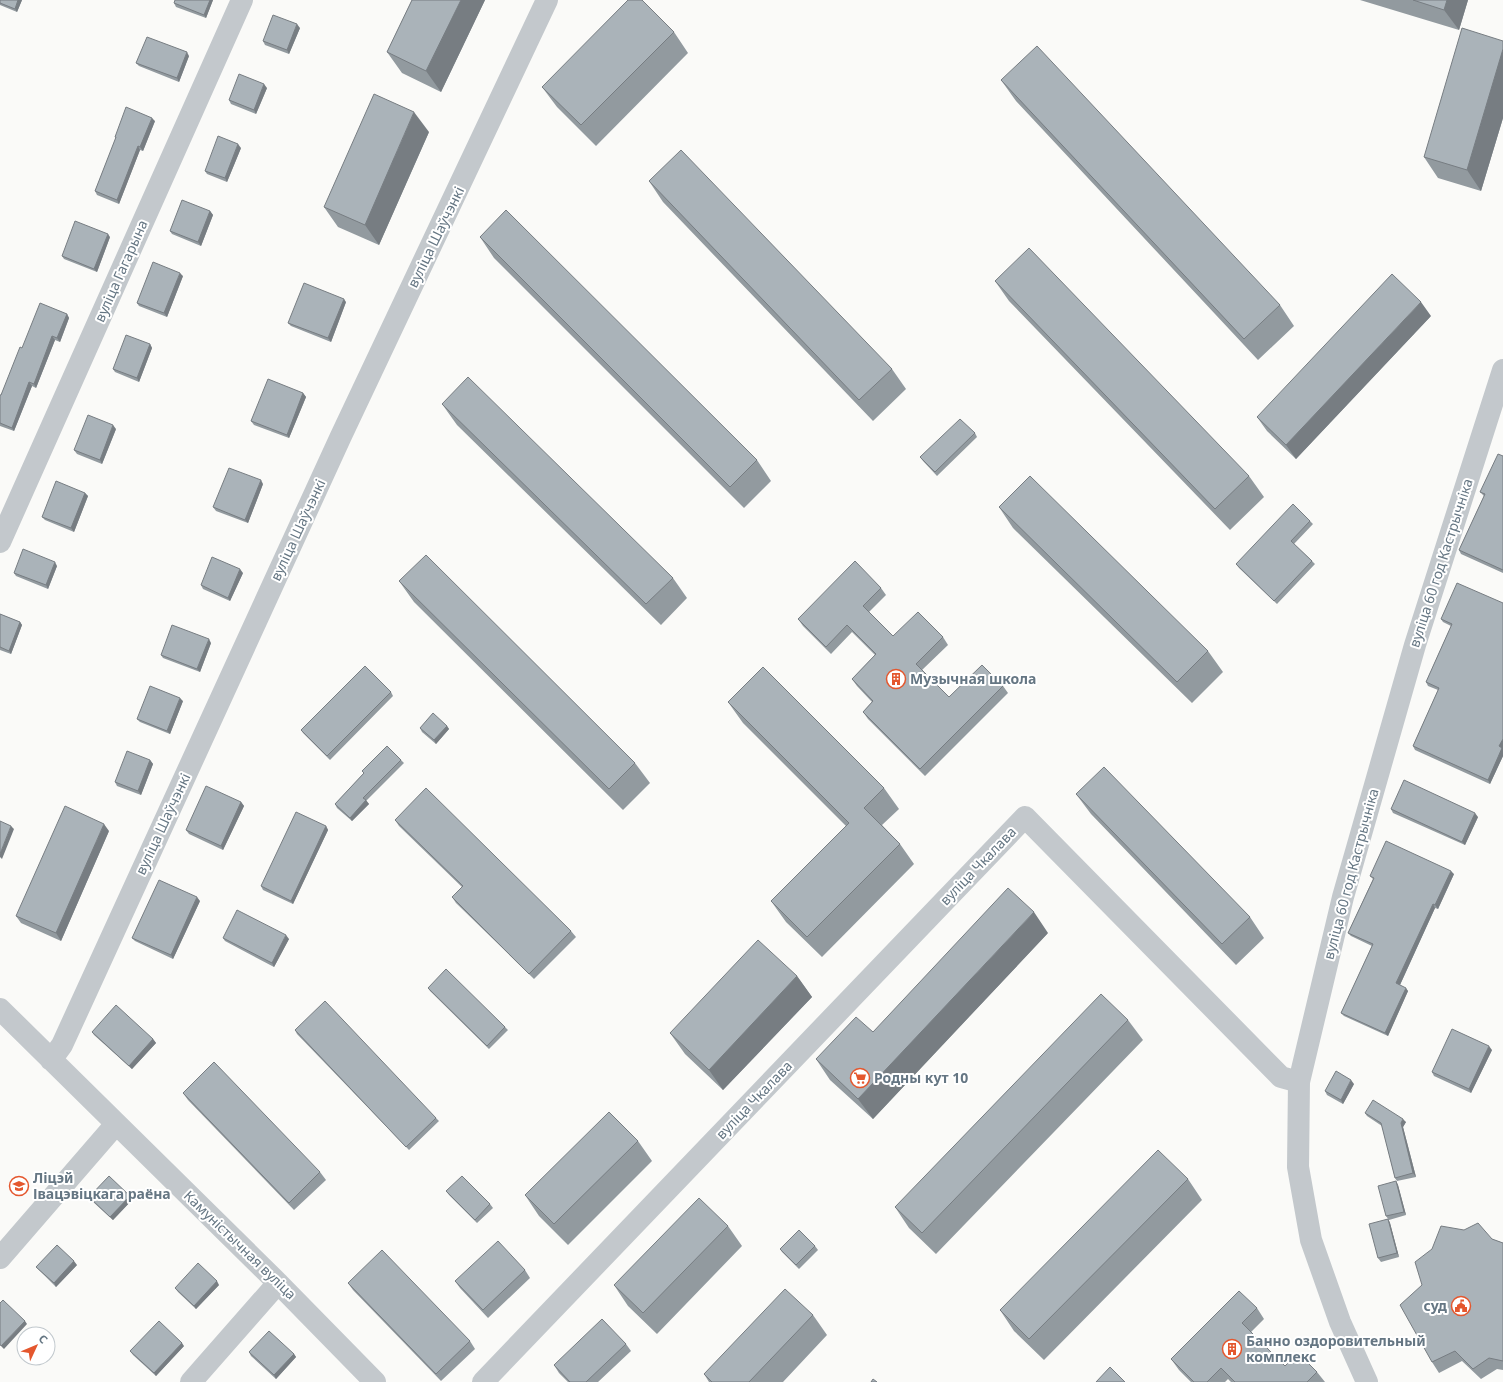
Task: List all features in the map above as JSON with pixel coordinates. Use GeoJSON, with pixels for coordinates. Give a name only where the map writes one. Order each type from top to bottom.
{"type":"FeatureCollection","features":[{"type":"Feature","properties":{"kind":"street","name":"вуліца Гагарына"},"geometry":{"type":"LineString","coordinates":[[0,542],[242,0]]}},
{"type":"Feature","properties":{"kind":"street","name":"вуліца Шаўчэнкі"},"geometry":{"type":"LineString","coordinates":[[51,1060],[62,1045],[341,436],[547,0]]}},
{"type":"Feature","properties":{"kind":"street","name":"вуліца 60 год Кастрычніка"},"geometry":{"type":"LineString","coordinates":[[1367,1382],[1340,1322],[1311,1240],[1298,1167],[1299,1082],[1343,897],[1410,660],[1503,370]]}},
{"type":"Feature","properties":{"kind":"street","name":"вуліца Чкалава"},"geometry":{"type":"LineString","coordinates":[[483,1382],[1025,817],[1282,1077],[1299,1082]]}},
{"type":"Feature","properties":{"kind":"street","name":"Камуністычная вуліца"},"geometry":{"type":"LineString","coordinates":[[0,1009],[278,1282],[375,1382]]}},
{"type":"Feature","properties":{"kind":"street"},"geometry":{"type":"LineString","coordinates":[[0,1258],[116,1124]]}},
{"type":"Feature","properties":{"kind":"street"},"geometry":{"type":"LineString","coordinates":[[191,1382],[278,1282]]}},
{"type":"Feature","properties":{"kind":"building"},"geometry":{"type":"Polygon","coordinates":[[[0,0],[18,0],[15,9],[0,3],[0,0]]]}},
{"type":"Feature","properties":{"kind":"building"},"geometry":{"type":"Polygon","coordinates":[[[175,0],[210,0],[204,15],[174,3],[175,0]]]}},
{"type":"Feature","properties":{"kind":"building"},"geometry":{"type":"Polygon","coordinates":[[[412,0],[461,0],[426,71],[387,52],[412,0]]]}},
{"type":"Feature","properties":{"kind":"building"},"geometry":{"type":"Polygon","coordinates":[[[628,0],[642,0],[674,32],[581,125],[542,87],[628,0]]]}},
{"type":"Feature","properties":{"kind":"building"},"geometry":{"type":"Polygon","coordinates":[[[1413,0],[1447,0],[1444,10],[1413,0]]]}},
{"type":"Feature","properties":{"kind":"building"},"geometry":{"type":"Polygon","coordinates":[[[273,15],[297,24],[287,50],[263,41],[273,15]]]}},
{"type":"Feature","properties":{"kind":"building"},"geometry":{"type":"Polygon","coordinates":[[[1462,28],[1503,41],[1503,49],[1467,170],[1424,157],[1462,28]]]}},
{"type":"Feature","properties":{"kind":"building"},"geometry":{"type":"Polygon","coordinates":[[[147,37],[187,52],[177,78],[136,63],[147,37]]]}},
{"type":"Feature","properties":{"kind":"building"},"geometry":{"type":"Polygon","coordinates":[[[1037,46],[1280,305],[1244,339],[1001,80],[1037,46]]]}},
{"type":"Feature","properties":{"kind":"building"},"geometry":{"type":"Polygon","coordinates":[[[239,74],[264,84],[254,110],[229,100],[239,74]]]}},
{"type":"Feature","properties":{"kind":"building"},"geometry":{"type":"Polygon","coordinates":[[[374,94],[414,112],[365,225],[324,207],[374,94]]]}},
{"type":"Feature","properties":{"kind":"building"},"geometry":{"type":"Polygon","coordinates":[[[126,107],[152,118],[140,147],[138,146],[117,200],[95,191],[126,107]]]}},
{"type":"Feature","properties":{"kind":"building"},"geometry":{"type":"Polygon","coordinates":[[[218,136],[238,144],[225,178],[205,171],[218,136]]]}},
{"type":"Feature","properties":{"kind":"building"},"geometry":{"type":"Polygon","coordinates":[[[681,150],[892,369],[859,400],[649,181],[681,150]]]}},
{"type":"Feature","properties":{"kind":"building"},"geometry":{"type":"Polygon","coordinates":[[[182,200],[210,211],[198,242],[170,231],[182,200]]]}},
{"type":"Feature","properties":{"kind":"building"},"geometry":{"type":"Polygon","coordinates":[[[506,210],[757,460],[730,487],[480,237],[506,210]]]}},
{"type":"Feature","properties":{"kind":"building"},"geometry":{"type":"Polygon","coordinates":[[[75,221],[108,234],[94,269],[62,256],[75,221]]]}},
{"type":"Feature","properties":{"kind":"building"},"geometry":{"type":"Polygon","coordinates":[[[1029,248],[1249,476],[1215,509],[995,281],[1029,248]]]}},
{"type":"Feature","properties":{"kind":"building"},"geometry":{"type":"Polygon","coordinates":[[[153,262],[180,273],[164,313],[137,303],[153,262]]]}},
{"type":"Feature","properties":{"kind":"building"},"geometry":{"type":"Polygon","coordinates":[[[1392,274],[1421,302],[1286,445],[1257,417],[1392,274]]]}},
{"type":"Feature","properties":{"kind":"building"},"geometry":{"type":"Polygon","coordinates":[[[304,283],[344,299],[328,338],[288,323],[304,283]]]}},
{"type":"Feature","properties":{"kind":"building"},"geometry":{"type":"Polygon","coordinates":[[[40,303],[67,314],[57,338],[52,336],[34,384],[29,382],[12,428],[0,423],[0,395],[20,347],[22,348],[40,303]]]}},
{"type":"Feature","properties":{"kind":"building"},"geometry":{"type":"Polygon","coordinates":[[[126,335],[150,344],[137,378],[113,369],[126,335]]]}},
{"type":"Feature","properties":{"kind":"building"},"geometry":{"type":"Polygon","coordinates":[[[468,377],[673,578],[646,604],[442,404],[468,377]]]}},
{"type":"Feature","properties":{"kind":"building"},"geometry":{"type":"Polygon","coordinates":[[[268,379],[303,393],[287,435],[251,421],[268,379]]]}},
{"type":"Feature","properties":{"kind":"building"},"geometry":{"type":"Polygon","coordinates":[[[88,415],[113,425],[100,460],[74,450],[88,415]]]}},
{"type":"Feature","properties":{"kind":"building"},"geometry":{"type":"Polygon","coordinates":[[[960,419],[975,433],[935,472],[920,457],[960,419]]]}},
{"type":"Feature","properties":{"kind":"building"},"geometry":{"type":"Polygon","coordinates":[[[1498,454],[1503,456],[1503,570],[1459,550],[1485,494],[1480,492],[1498,454]]]}},
{"type":"Feature","properties":{"kind":"building"},"geometry":{"type":"Polygon","coordinates":[[[229,468],[261,480],[245,520],[213,507],[229,468]]]}},
{"type":"Feature","properties":{"kind":"building"},"geometry":{"type":"Polygon","coordinates":[[[1030,476],[1208,651],[1177,682],[999,507],[1030,476]]]}},
{"type":"Feature","properties":{"kind":"building"},"geometry":{"type":"Polygon","coordinates":[[[56,481],[85,493],[71,528],[42,517],[56,481]]]}},
{"type":"Feature","properties":{"kind":"building"},"geometry":{"type":"Polygon","coordinates":[[[1293,504],[1310,521],[1291,541],[1312,561],[1274,601],[1236,564],[1293,504]]]}},
{"type":"Feature","properties":{"kind":"building"},"geometry":{"type":"Polygon","coordinates":[[[23,549],[55,562],[46,585],[14,573],[23,549]]]}},
{"type":"Feature","properties":{"kind":"building"},"geometry":{"type":"Polygon","coordinates":[[[426,555],[635,763],[609,789],[399,581],[426,555]]]}},
{"type":"Feature","properties":{"kind":"building"},"geometry":{"type":"Polygon","coordinates":[[[212,557],[240,569],[228,598],[201,585],[212,557]]]}},
{"type":"Feature","properties":{"kind":"building","name":"Музычная школа"},"geometry":{"type":"Polygon","coordinates":[[[855,561],[881,588],[863,606],[893,636],[918,612],[943,637],[916,664],[949,697],[982,665],[1003,686],[920,769],[863,712],[873,701],[852,679],[876,654],[847,625],[826,647],[798,619],[855,561]]]}},
{"type":"Feature","properties":{"kind":"building"},"geometry":{"type":"Polygon","coordinates":[[[1457,583],[1503,603],[1503,739],[1499,746],[1502,748],[1488,780],[1413,746],[1439,688],[1426,682],[1452,624],[1441,619],[1457,583]]]}},
{"type":"Feature","properties":{"kind":"building"},"geometry":{"type":"Polygon","coordinates":[[[0,614],[20,622],[9,651],[0,647],[0,614]]]}},
{"type":"Feature","properties":{"kind":"building"},"geometry":{"type":"Polygon","coordinates":[[[172,625],[209,639],[197,669],[161,655],[172,625]]]}},
{"type":"Feature","properties":{"kind":"building"},"geometry":{"type":"Polygon","coordinates":[[[365,666],[391,692],[327,756],[301,730],[365,666]]]}},
{"type":"Feature","properties":{"kind":"building"},"geometry":{"type":"Polygon","coordinates":[[[763,667],[884,788],[864,808],[900,844],[807,937],[771,901],[849,823],[728,702],[763,667]]]}},
{"type":"Feature","properties":{"kind":"building"},"geometry":{"type":"Polygon","coordinates":[[[150,686],[180,698],[167,731],[137,719],[150,686]]]}},
{"type":"Feature","properties":{"kind":"building"},"geometry":{"type":"Polygon","coordinates":[[[433,713],[447,726],[434,740],[420,728],[433,713]]]}},
{"type":"Feature","properties":{"kind":"building"},"geometry":{"type":"Polygon","coordinates":[[[387,746],[401,760],[363,798],[366,800],[350,818],[335,804],[364,773],[362,771],[387,746]]]}},
{"type":"Feature","properties":{"kind":"building"},"geometry":{"type":"Polygon","coordinates":[[[127,751],[150,760],[138,791],[115,782],[127,751]]]}},
{"type":"Feature","properties":{"kind":"building"},"geometry":{"type":"Polygon","coordinates":[[[1104,767],[1250,917],[1222,944],[1076,794],[1104,767]]]}},
{"type":"Feature","properties":{"kind":"building"},"geometry":{"type":"Polygon","coordinates":[[[1404,780],[1475,813],[1462,842],[1391,809],[1404,780]]]}},
{"type":"Feature","properties":{"kind":"building"},"geometry":{"type":"Polygon","coordinates":[[[206,786],[241,802],[221,846],[186,830],[206,786]]]}},
{"type":"Feature","properties":{"kind":"building"},"geometry":{"type":"Polygon","coordinates":[[[426,788],[571,931],[529,974],[452,897],[463,886],[395,820],[426,788]]]}},
{"type":"Feature","properties":{"kind":"building"},"geometry":{"type":"Polygon","coordinates":[[[65,806],[104,824],[56,933],[16,916],[65,806]]]}},
{"type":"Feature","properties":{"kind":"building"},"geometry":{"type":"Polygon","coordinates":[[[296,812],[326,826],[291,901],[261,886],[296,812]]]}},
{"type":"Feature","properties":{"kind":"building"},"geometry":{"type":"Polygon","coordinates":[[[0,821],[11,826],[0,854],[0,821]]]}},
{"type":"Feature","properties":{"kind":"building"},"geometry":{"type":"Polygon","coordinates":[[[1386,841],[1451,871],[1435,905],[1433,904],[1396,983],[1406,988],[1385,1033],[1341,1013],[1373,944],[1348,933],[1374,878],[1370,876],[1386,841]]]}},
{"type":"Feature","properties":{"kind":"building"},"geometry":{"type":"Polygon","coordinates":[[[159,880],[197,897],[171,955],[132,938],[159,880]]]}},
{"type":"Feature","properties":{"kind":"building"},"geometry":{"type":"Polygon","coordinates":[[[1008,888],[1034,912],[858,1099],[816,1059],[856,1017],[873,1032],[1008,888]]]}},
{"type":"Feature","properties":{"kind":"building"},"geometry":{"type":"Polygon","coordinates":[[[237,910],[286,935],[272,963],[223,938],[237,910]]]}},
{"type":"Feature","properties":{"kind":"building"},"geometry":{"type":"Polygon","coordinates":[[[758,940],[797,976],[709,1070],[670,1033],[758,940]]]}},
{"type":"Feature","properties":{"kind":"building"},"geometry":{"type":"Polygon","coordinates":[[[446,969],[505,1027],[487,1046],[428,988],[446,969]]]}},
{"type":"Feature","properties":{"kind":"building"},"geometry":{"type":"Polygon","coordinates":[[[1101,994],[1128,1020],[922,1233],[895,1207],[1101,994]]]}},
{"type":"Feature","properties":{"kind":"building"},"geometry":{"type":"Polygon","coordinates":[[[325,1001],[436,1118],[406,1147],[295,1030],[325,1001]]]}},
{"type":"Feature","properties":{"kind":"building"},"geometry":{"type":"Polygon","coordinates":[[[116,1005],[153,1039],[129,1066],[92,1032],[116,1005]]]}},
{"type":"Feature","properties":{"kind":"building"},"geometry":{"type":"Polygon","coordinates":[[[1452,1029],[1489,1046],[1469,1089],[1432,1072],[1452,1029]]]}},
{"type":"Feature","properties":{"kind":"building"},"geometry":{"type":"Polygon","coordinates":[[[214,1062],[320,1172],[289,1203],[183,1093],[214,1062]]]}},
{"type":"Feature","properties":{"kind":"building"},"geometry":{"type":"Polygon","coordinates":[[[1336,1071],[1351,1080],[1341,1100],[1325,1091],[1336,1071]]]}},
{"type":"Feature","properties":{"kind":"building"},"geometry":{"type":"Polygon","coordinates":[[[1373,1100],[1403,1119],[1401,1123],[1413,1173],[1395,1178],[1381,1123],[1365,1113],[1373,1100]]]}},
{"type":"Feature","properties":{"kind":"building"},"geometry":{"type":"Polygon","coordinates":[[[609,1112],[638,1141],[554,1224],[525,1195],[609,1112]]]}},
{"type":"Feature","properties":{"kind":"building"},"geometry":{"type":"Polygon","coordinates":[[[1158,1150],[1188,1179],[1029,1339],[1000,1310],[1158,1150]]]}},
{"type":"Feature","properties":{"kind":"building"},"geometry":{"type":"Polygon","coordinates":[[[109,1176],[130,1196],[110,1217],[89,1197],[109,1176]]]}},
{"type":"Feature","properties":{"kind":"building"},"geometry":{"type":"Polygon","coordinates":[[[462,1176],[490,1204],[475,1220],[446,1191],[462,1176]]]}},
{"type":"Feature","properties":{"kind":"building"},"geometry":{"type":"Polygon","coordinates":[[[1396,1181],[1404,1212],[1386,1216],[1378,1186],[1396,1181]]]}},
{"type":"Feature","properties":{"kind":"building"},"geometry":{"type":"Polygon","coordinates":[[[699,1198],[728,1226],[643,1313],[614,1285],[699,1198]]]}},
{"type":"Feature","properties":{"kind":"building"},"geometry":{"type":"Polygon","coordinates":[[[1388,1219],[1397,1253],[1378,1258],[1369,1224],[1388,1219]]]}},
{"type":"Feature","properties":{"kind":"building","name":"суд"},"geometry":{"type":"Polygon","coordinates":[[[1478,1223],[1492,1239],[1503,1243],[1503,1361],[1489,1358],[1473,1369],[1455,1351],[1432,1362],[1400,1305],[1422,1285],[1415,1262],[1432,1249],[1441,1226],[1464,1230],[1478,1223]]]}},
{"type":"Feature","properties":{"kind":"building"},"geometry":{"type":"Polygon","coordinates":[[[799,1230],[815,1246],[796,1265],[780,1249],[799,1230]]]}},
{"type":"Feature","properties":{"kind":"building"},"geometry":{"type":"Polygon","coordinates":[[[498,1241],[525,1270],[483,1310],[455,1281],[498,1241]]]}},
{"type":"Feature","properties":{"kind":"building"},"geometry":{"type":"Polygon","coordinates":[[[57,1245],[74,1261],[54,1283],[36,1267],[57,1245]]]}},
{"type":"Feature","properties":{"kind":"building"},"geometry":{"type":"Polygon","coordinates":[[[382,1250],[470,1341],[436,1374],[348,1283],[382,1250]]]}},
{"type":"Feature","properties":{"kind":"building"},"geometry":{"type":"Polygon","coordinates":[[[198,1263],[217,1281],[194,1306],[175,1288],[198,1263]]]}},
{"type":"Feature","properties":{"kind":"building"},"geometry":{"type":"Polygon","coordinates":[[[785,1289],[813,1315],[749,1382],[712,1382],[704,1374],[785,1289]]]}},
{"type":"Feature","properties":{"kind":"building","name":"Банно оздоровительный комплекс"},"geometry":{"type":"Polygon","coordinates":[[[1239,1291],[1257,1308],[1242,1323],[1285,1366],[1298,1353],[1317,1372],[1307,1382],[1235,1382],[1221,1368],[1207,1382],[1194,1382],[1171,1359],[1239,1291]]]}},
{"type":"Feature","properties":{"kind":"building"},"geometry":{"type":"Polygon","coordinates":[[[3,1300],[25,1321],[20,1326],[16,1326],[16,1330],[1,1346],[0,1344],[0,1303],[3,1300]]]}},
{"type":"Feature","properties":{"kind":"building"},"geometry":{"type":"Polygon","coordinates":[[[602,1319],[626,1344],[586,1382],[570,1382],[554,1365],[602,1319]]]}},
{"type":"Feature","properties":{"kind":"building"},"geometry":{"type":"Polygon","coordinates":[[[159,1321],[182,1343],[154,1373],[130,1351],[159,1321]]]}},
{"type":"Feature","properties":{"kind":"building"},"geometry":{"type":"Polygon","coordinates":[[[269,1331],[294,1354],[274,1375],[249,1352],[269,1331]]]}},
{"type":"Feature","properties":{"kind":"building"},"geometry":{"type":"Polygon","coordinates":[[[1110,1367],[1125,1382],[1096,1382],[1110,1367]]]}},
{"type":"Feature","properties":{"kind":"place","name":"Музычная школа"},"geometry":{"type":"Point","coordinates":[896,679]}},
{"type":"Feature","properties":{"kind":"place","name":"Родны кут 10"},"geometry":{"type":"Point","coordinates":[860,1078]}},
{"type":"Feature","properties":{"kind":"place","name":"Ліцэй Івацэвіцкага раёна"},"geometry":{"type":"Point","coordinates":[19,1186]}},
{"type":"Feature","properties":{"kind":"place","name":"суд"},"geometry":{"type":"Point","coordinates":[1461,1306]}},
{"type":"Feature","properties":{"kind":"place","name":"Банно оздоровительный комплекс"},"geometry":{"type":"Point","coordinates":[1232,1349]}}]}
